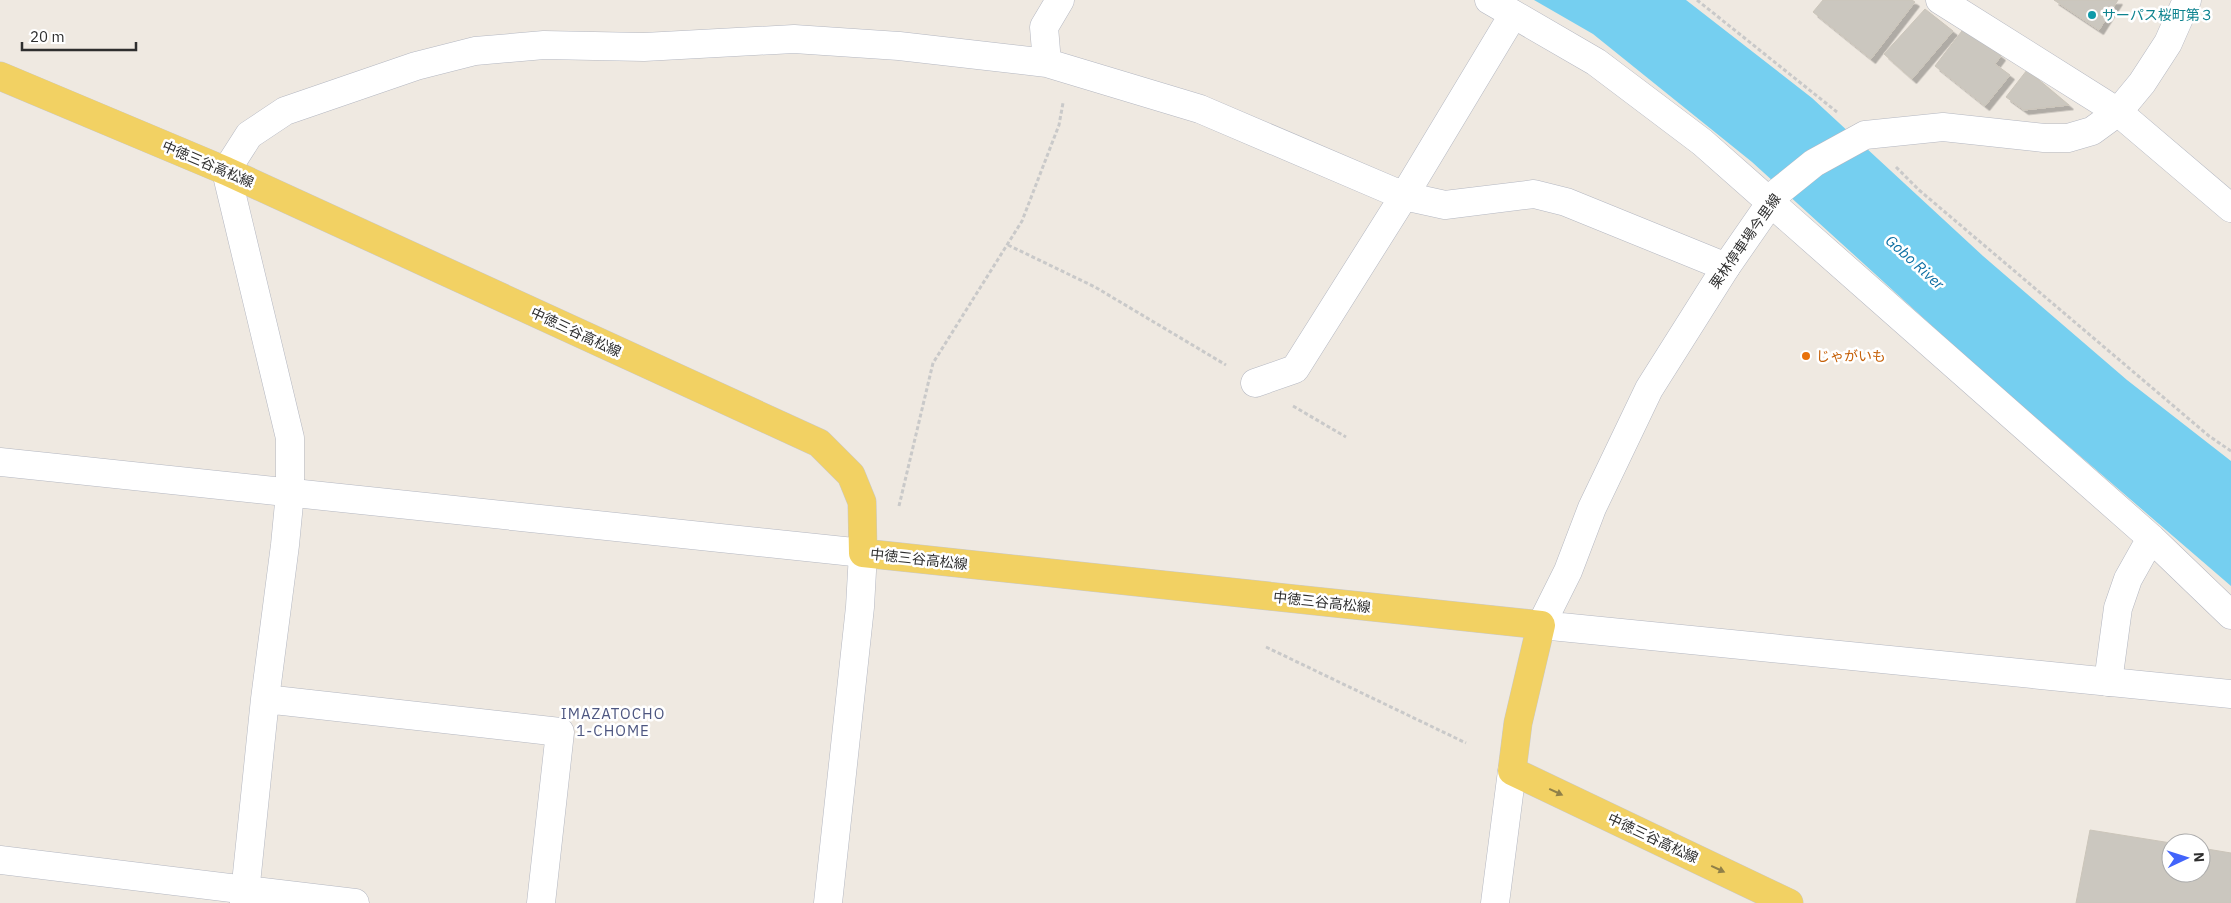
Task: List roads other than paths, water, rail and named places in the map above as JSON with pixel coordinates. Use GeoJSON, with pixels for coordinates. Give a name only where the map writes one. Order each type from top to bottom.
{"type":"FeatureCollection","features":[{"type":"Feature","properties":{"kind":"main road","name":"中徳三谷高松線"},"geometry":{"type":"LineString","coordinates":[[0,76],[226,171],[819,443],[851,475],[862,502],[863,553],[1541,625]]}},
{"type":"Feature","properties":{"kind":"main road"},"geometry":{"type":"LineString","coordinates":[[1512,771],[1518,723],[1541,625]]}},
{"type":"Feature","properties":{"kind":"main road","name":"中徳三谷高松線"},"geometry":{"type":"LineString","coordinates":[[1512,771],[1789,903]]}},
{"type":"Feature","properties":{"kind":"street"},"geometry":{"type":"LineString","coordinates":[[1059,67],[1044,27],[1060,0]]}},
{"type":"Feature","properties":{"kind":"street"},"geometry":{"type":"LineString","coordinates":[[1489,0],[1596,62],[1774,198],[2151,538],[2231,615]]}},
{"type":"Feature","properties":{"kind":"street"},"geometry":{"type":"LineString","coordinates":[[1940,0],[2118,112],[2231,208]]}},
{"type":"Feature","properties":{"kind":"street","name":"栗林停車場今里線"},"geometry":{"type":"LineString","coordinates":[[1541,625],[1568,571],[1592,508],[1649,388],[1726,267],[1774,198],[1814,163],[1858,138],[1943,127],[2044,138],[2068,138],[2092,130],[2118,112],[2142,83],[2168,43],[2187,0]]}},
{"type":"Feature","properties":{"kind":"street"},"geometry":{"type":"LineString","coordinates":[[1255,383],[1295,369],[1404,196],[1513,15]]}},
{"type":"Feature","properties":{"kind":"street"},"geometry":{"type":"LineString","coordinates":[[245,896],[265,699],[290,493],[290,438],[226,171],[249,135],[285,111],[416,66],[475,51],[544,45],[644,47],[794,39],[899,46],[1059,67],[1200,109],[1404,196],[1445,204],[1534,194],[1566,202],[1726,267]]}},
{"type":"Feature","properties":{"kind":"street"},"geometry":{"type":"LineString","coordinates":[[0,462],[863,553],[860,607],[828,903]]}},
{"type":"Feature","properties":{"kind":"street"},"geometry":{"type":"LineString","coordinates":[[2108,682],[2118,608],[2128,579],[2151,538]]}},
{"type":"Feature","properties":{"kind":"street"},"geometry":{"type":"LineString","coordinates":[[1541,625],[2231,694]]}},
{"type":"Feature","properties":{"kind":"street"},"geometry":{"type":"LineString","coordinates":[[265,699],[560,732],[541,903]]}},
{"type":"Feature","properties":{"kind":"street"},"geometry":{"type":"LineString","coordinates":[[1495,903],[1512,771]]}},
{"type":"Feature","properties":{"kind":"street"},"geometry":{"type":"LineString","coordinates":[[0,860],[245,896],[355,903]]}},
{"type":"Feature","properties":{"kind":"water","name":"Gobo River"},"geometry":{"type":"Polygon","coordinates":[[[1534,0],[1686,0],[1812,98],[1983,256],[2127,380],[2231,461],[2231,586],[1986,375],[1752,162],[1593,34],[1534,0]]]}},
{"type":"Feature","properties":{"kind":"place","name":"サーパス桜町第３"},"geometry":{"type":"Point","coordinates":[2092,15]}},
{"type":"Feature","properties":{"kind":"place","name":"じゃがいも"},"geometry":{"type":"Point","coordinates":[1806,356]}},
{"type":"Feature","properties":{"kind":"district","name":"IMAZATOCHO 1-CHOME"},"geometry":{"type":"Point","coordinates":[613,722]}}]}
